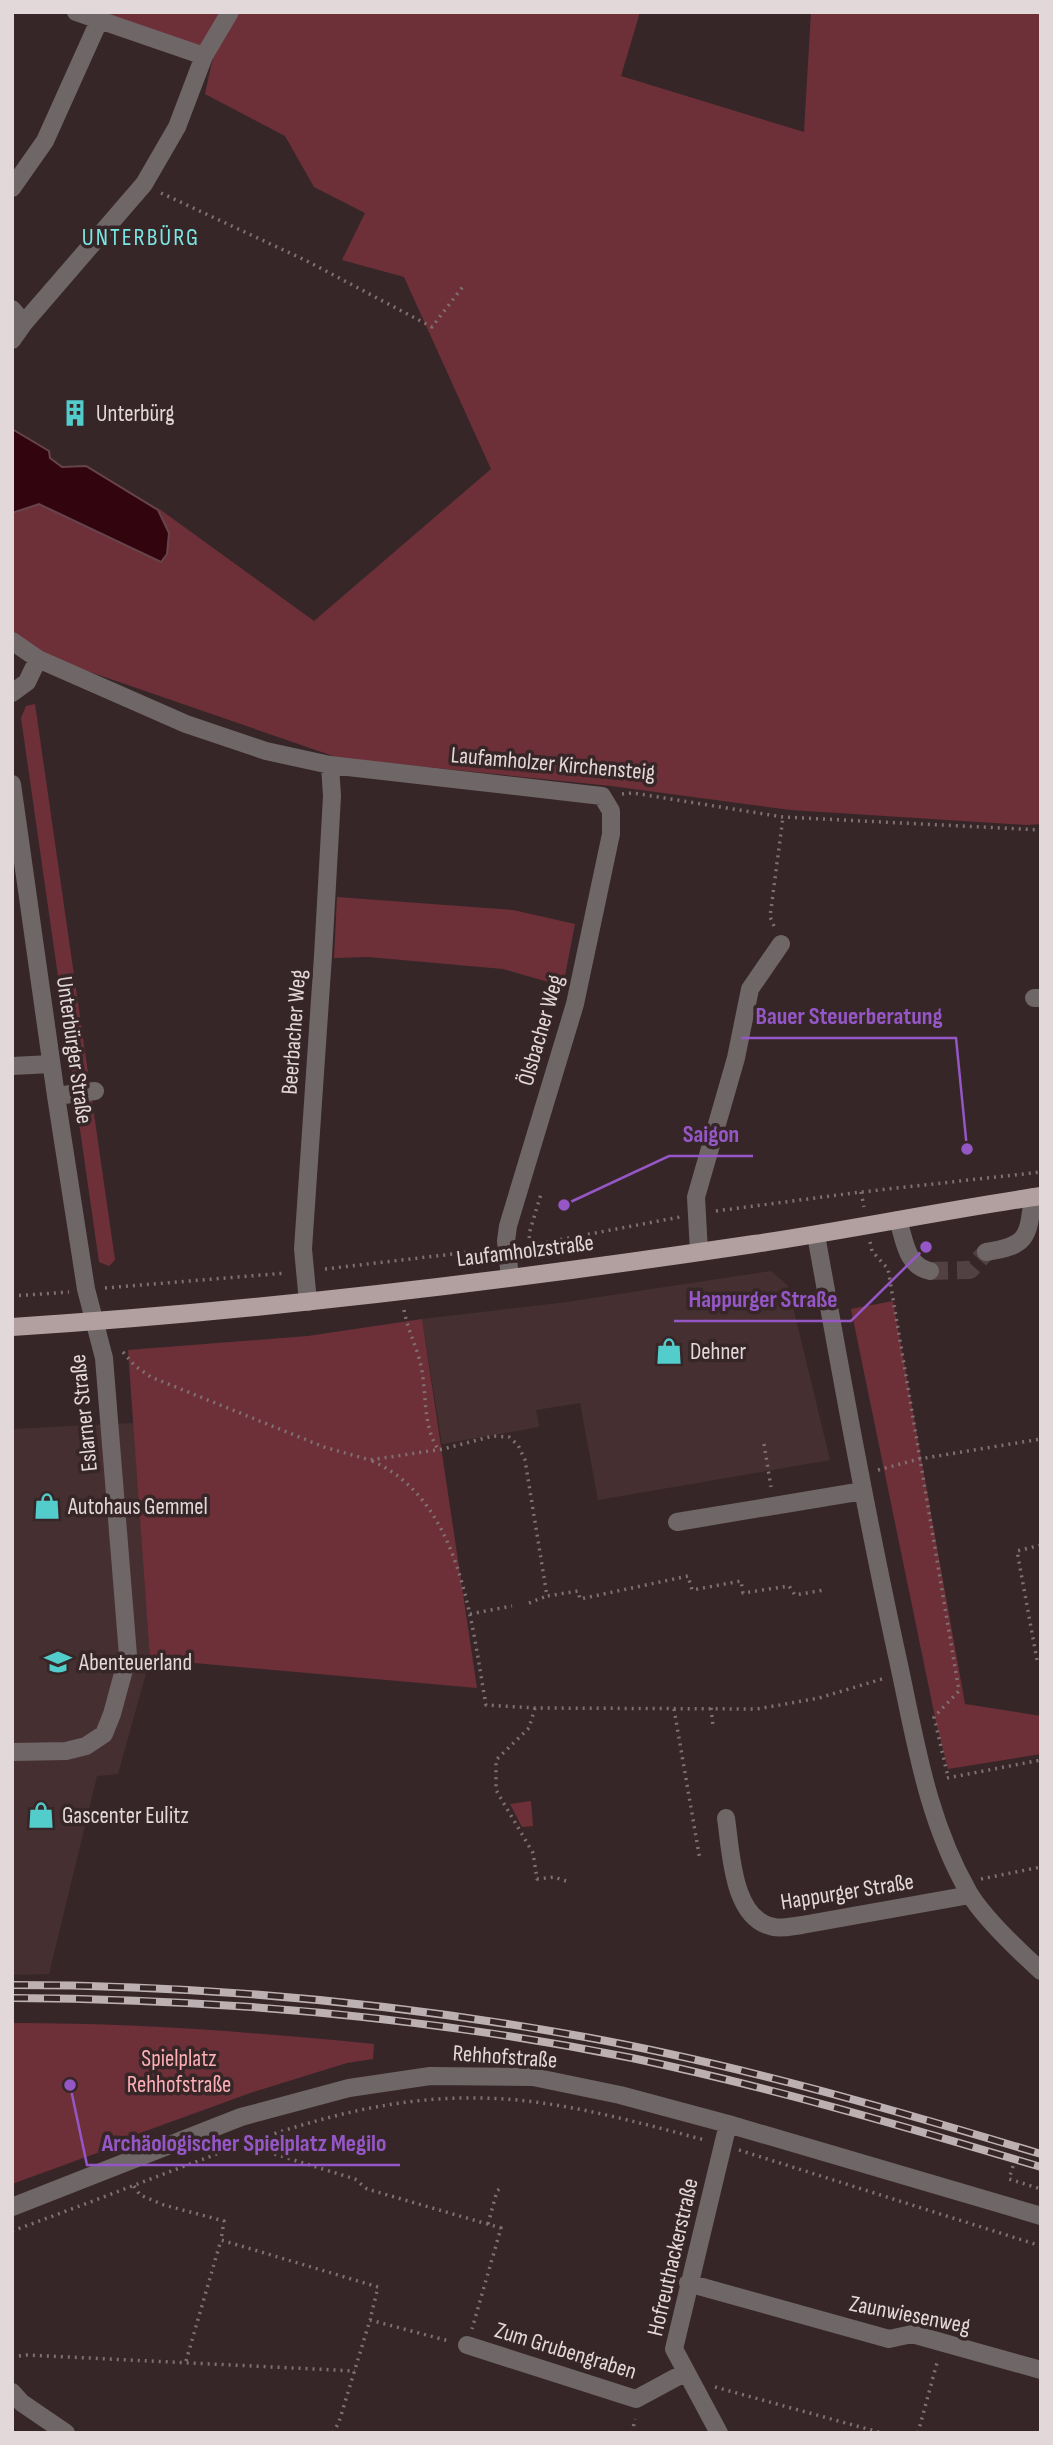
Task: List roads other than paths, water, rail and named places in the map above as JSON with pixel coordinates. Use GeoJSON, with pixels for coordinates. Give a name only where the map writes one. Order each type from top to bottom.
{"type":"FeatureCollection","features":[{"type":"Feature","properties":{"kind":"main road","name":"Laufamholzstraße"},"geometry":{"type":"LineString","coordinates":[[12,1327],[308,1302],[510,1277],[816,1235],[1037,1197]]}},
{"type":"Feature","properties":{"kind":"street"},"geometry":{"type":"LineString","coordinates":[[76,12],[204,57]]}},
{"type":"Feature","properties":{"kind":"street"},"geometry":{"type":"LineString","coordinates":[[12,341],[18,316],[144,184],[177,128],[204,57],[230,12]]}},
{"type":"Feature","properties":{"kind":"street"},"geometry":{"type":"LineString","coordinates":[[12,188],[45,141],[99,21]]}},
{"type":"Feature","properties":{"kind":"street"},"geometry":{"type":"LineString","coordinates":[[12,641],[38,659],[27,682],[12,693]]}},
{"type":"Feature","properties":{"kind":"street","name":"Laufamholzer Kirchensteig"},"geometry":{"type":"LineString","coordinates":[[38,659],[186,724],[266,751],[330,765],[602,796]]}},
{"type":"Feature","properties":{"kind":"street","name":"Beerbacher Weg"},"geometry":{"type":"LineString","coordinates":[[308,1302],[304,1271],[307,1186],[321,995],[331,796],[330,765]]}},
{"type":"Feature","properties":{"kind":"street","name":"Unterbürger Straße"},"geometry":{"type":"LineString","coordinates":[[12,784],[86,1289],[96,1322]]}},
{"type":"Feature","properties":{"kind":"street","name":"Ölsbacher Weg"},"geometry":{"type":"LineString","coordinates":[[510,1277],[507,1248],[510,1217],[578,991],[611,834],[611,811],[602,796]]}},
{"type":"Feature","properties":{"kind":"street"},"geometry":{"type":"LineString","coordinates":[[699,1252],[695,1214],[700,1179],[736,1058],[750,989],[781,944]]}},
{"type":"Feature","properties":{"kind":"street"},"geometry":{"type":"LineString","coordinates":[[12,1066],[51,1063]]}},
{"type":"Feature","properties":{"kind":"street"},"geometry":{"type":"LineString","coordinates":[[56,1096],[95,1091]]}},
{"type":"Feature","properties":{"kind":"street"},"geometry":{"type":"LineString","coordinates":[[986,1252],[1011,1248],[1021,1241],[1030,1225],[1037,1197]]}},
{"type":"Feature","properties":{"kind":"street"},"geometry":{"type":"LineString","coordinates":[[898,1220],[910,1258],[919,1268],[930,1270]]}},
{"type":"Feature","properties":{"kind":"street"},"geometry":{"type":"LineString","coordinates":[[816,1235],[911,1734],[926,1786],[941,1835],[968,1891],[1013,1944],[1041,1971]]}},
{"type":"Feature","properties":{"kind":"street","name":"Eslarner Straße"},"geometry":{"type":"LineString","coordinates":[[12,1752],[66,1751],[86,1746],[104,1734],[128,1655],[106,1370],[96,1322]]}},
{"type":"Feature","properties":{"kind":"street"},"geometry":{"type":"LineString","coordinates":[[677,1522],[774,1506],[862,1483]]}},
{"type":"Feature","properties":{"kind":"street","name":"Happurger Straße"},"geometry":{"type":"LineString","coordinates":[[726,1818],[738,1892],[750,1915],[774,1927],[802,1925],[968,1891]]}},
{"type":"Feature","properties":{"kind":"street","name":"Rehhofstraße"},"geometry":{"type":"LineString","coordinates":[[12,2207],[241,2118],[349,2088],[430,2076],[533,2077],[620,2095],[1041,2216]]}},
{"type":"Feature","properties":{"kind":"street","name":"Hofreuthackerstraße"},"geometry":{"type":"LineString","coordinates":[[719,2433],[674,2349],[728,2124]]}},
{"type":"Feature","properties":{"kind":"street","name":"Zaunwiesenweg"},"geometry":{"type":"LineString","coordinates":[[688,2283],[889,2339],[912,2334],[1041,2370]]}},
{"type":"Feature","properties":{"kind":"street","name":"Zum Grubengraben"},"geometry":{"type":"LineString","coordinates":[[467,2346],[636,2399],[687,2372]]}},
{"type":"Feature","properties":{"kind":"street"},"geometry":{"type":"LineString","coordinates":[[12,2392],[22,2403],[66,2433]]}},
{"type":"Feature","properties":{"kind":"tunnel"},"geometry":{"type":"LineString","coordinates":[[930,1271],[970,1270],[986,1252]]}},
{"type":"Feature","properties":{"kind":"railway"},"geometry":{"type":"LineString","coordinates":[[12,1985],[228,1992],[372,2006],[514,2025],[643,2048],[757,2074],[1041,2154]]}},
{"type":"Feature","properties":{"kind":"railway"},"geometry":{"type":"LineString","coordinates":[[12,1998],[246,2007],[478,2031],[632,2058],[735,2082],[1041,2167]]}},
{"type":"Feature","properties":{"kind":"place","name":"Unterbürg"},"geometry":{"type":"Point","coordinates":[75,413]}},
{"type":"Feature","properties":{"kind":"place","name":"Bauer Steuerberatung"},"geometry":{"type":"Point","coordinates":[967,1149]}},
{"type":"Feature","properties":{"kind":"place","name":"Saigon"},"geometry":{"type":"Point","coordinates":[564,1205]}},
{"type":"Feature","properties":{"kind":"place","name":"Happurger Straße"},"geometry":{"type":"Point","coordinates":[926,1247]}},
{"type":"Feature","properties":{"kind":"place","name":"Dehner"},"geometry":{"type":"Point","coordinates":[669,1351]}},
{"type":"Feature","properties":{"kind":"place","name":"Autohaus Gemmel"},"geometry":{"type":"Point","coordinates":[47,1506]}},
{"type":"Feature","properties":{"kind":"place","name":"Abenteuerland"},"geometry":{"type":"Point","coordinates":[58,1662]}},
{"type":"Feature","properties":{"kind":"place","name":"Gascenter Eulitz"},"geometry":{"type":"Point","coordinates":[41,1815]}},
{"type":"Feature","properties":{"kind":"place","name":"Archäologischer Spielplatz Megilo"},"geometry":{"type":"Point","coordinates":[70,2085]}},
{"type":"Feature","properties":{"kind":"district","name":"UNTERBÜRG"},"geometry":{"type":"Point","coordinates":[141,237]}},
{"type":"Feature","properties":{"kind":"park label","name":"Spielplatz Rehhofstraße"},"geometry":{"type":"Point","coordinates":[179,2071]}}]}
